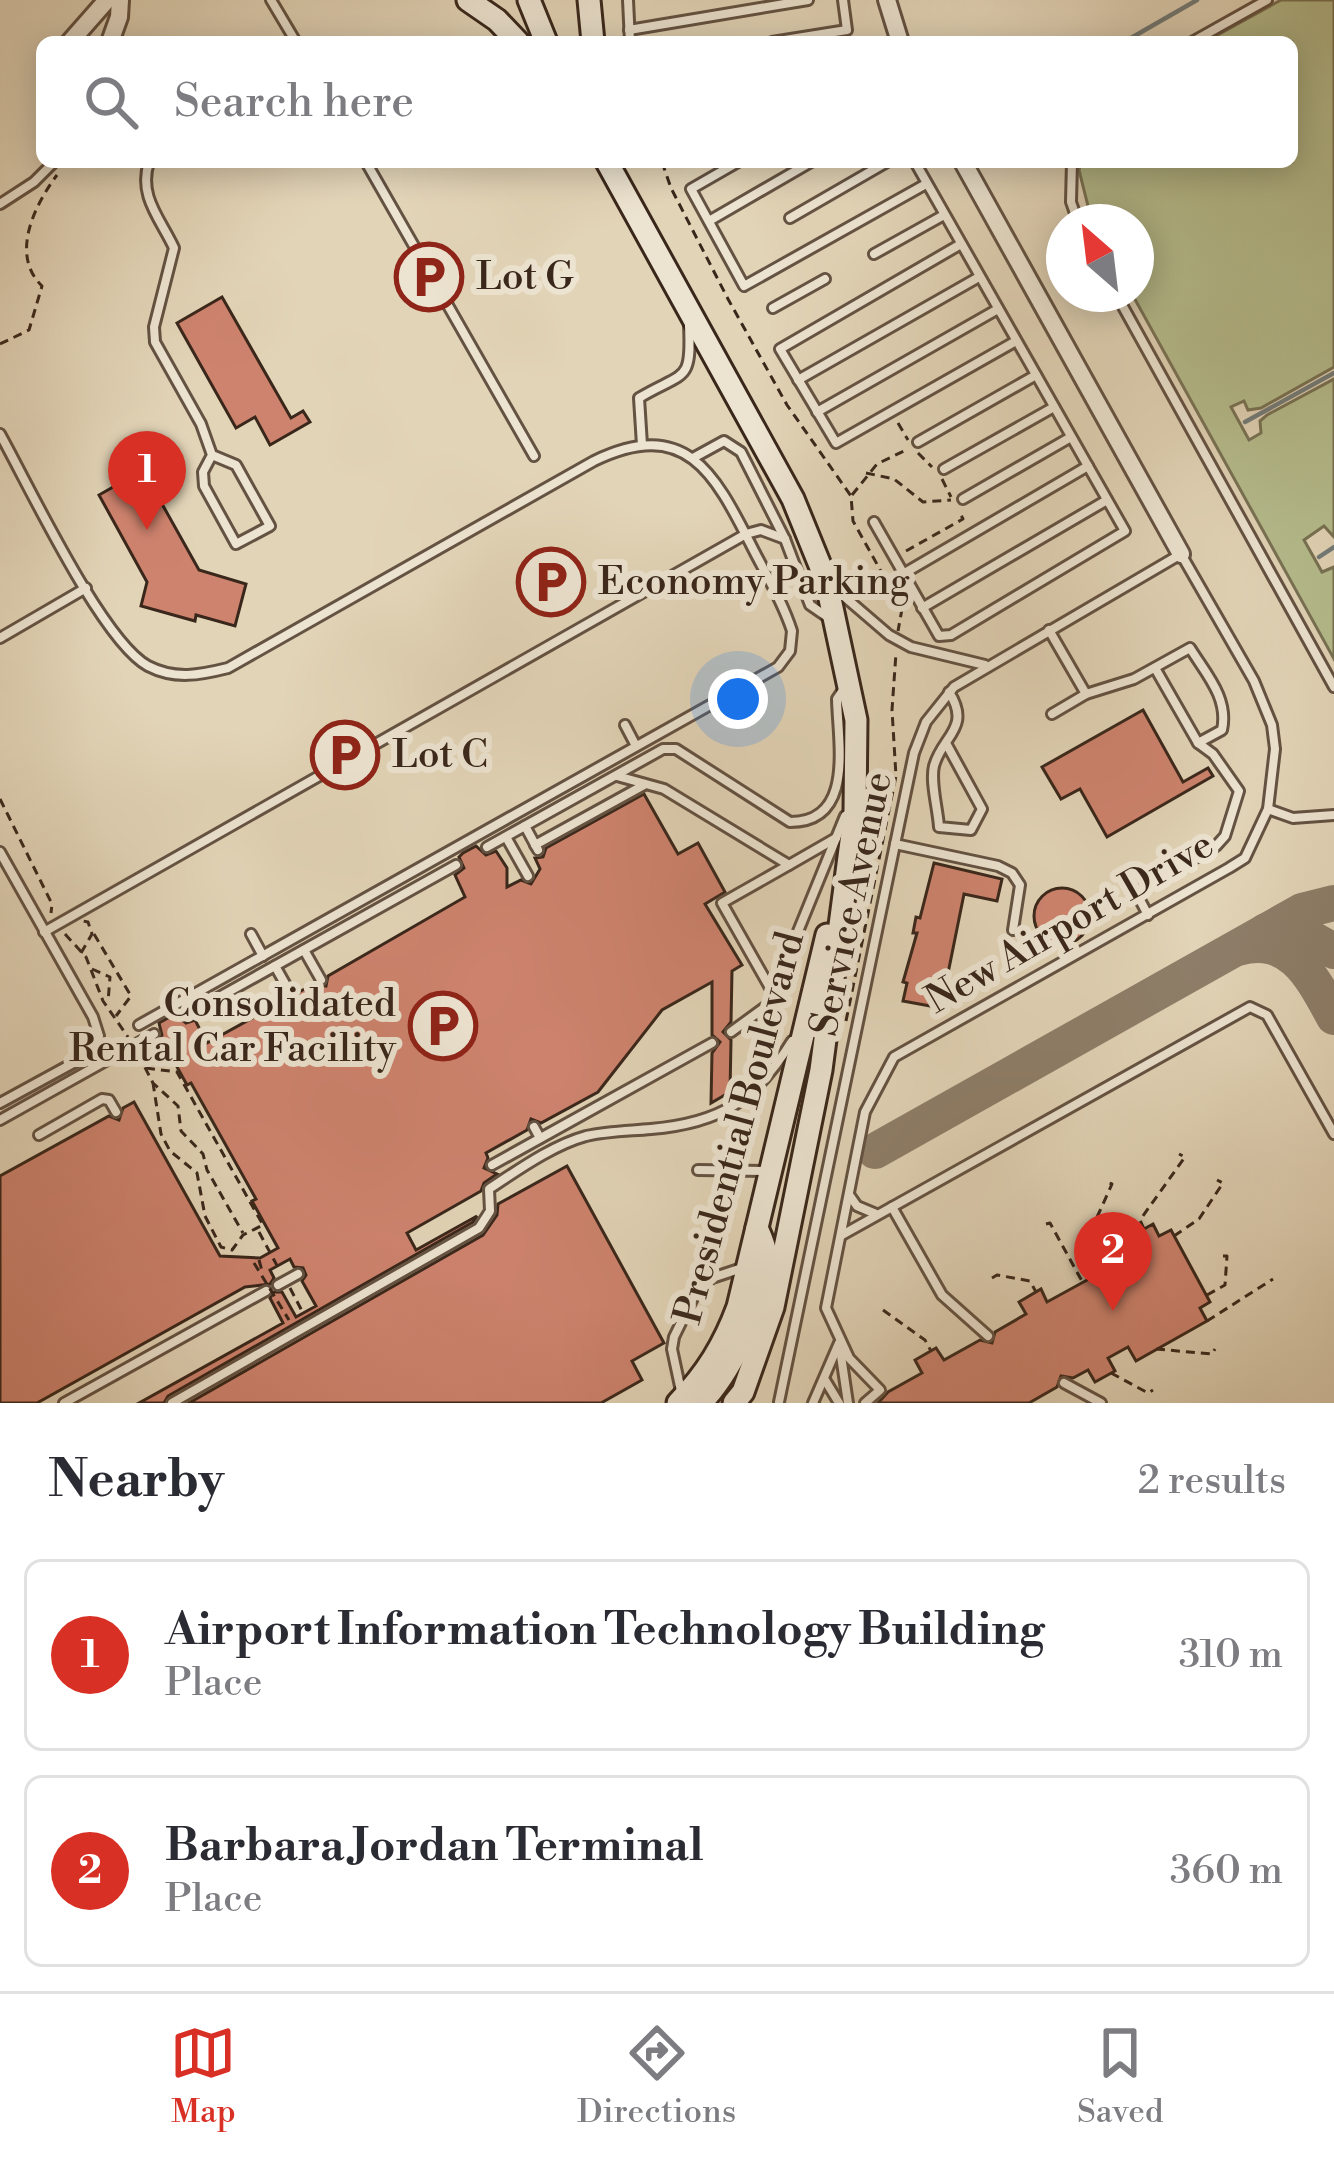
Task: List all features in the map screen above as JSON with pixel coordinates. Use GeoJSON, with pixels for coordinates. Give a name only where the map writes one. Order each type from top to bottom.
{"type":"FeatureCollection","features":[{"type":"Feature","properties":{"kind":"main road"},"geometry":{"type":"LineString","coordinates":[[468,0],[512,36]]}},
{"type":"Feature","properties":{"kind":"main road"},"geometry":{"type":"LineString","coordinates":[[529,0],[544,36]]}},
{"type":"Feature","properties":{"kind":"main road"},"geometry":{"type":"LineString","coordinates":[[589,0],[592,36]]}},
{"type":"Feature","properties":{"kind":"main road","name":"Presidential Boulevard"},"geometry":{"type":"LineString","coordinates":[[610,168],[793,499],[826,580],[856,720],[857,780],[820,1070],[785,1255],[762,1341],[743,1392],[734,1403]]}},
{"type":"Feature","properties":{"kind":"main road"},"geometry":{"type":"LineString","coordinates":[[623,168],[644,227]]}},
{"type":"Feature","properties":{"kind":"main road","name":"Presidential Boulevard"},"geometry":{"type":"LineString","coordinates":[[687,1402],[727,1339],[847,860]]}},
{"type":"Feature","properties":{"kind":"main road"},"geometry":{"type":"LineString","coordinates":[[687,1402],[722,1382],[748,1324],[766,1252],[757,1228]]}},
{"type":"Feature","properties":{"kind":"main road"},"geometry":{"type":"LineString","coordinates":[[717,1403],[762,1341]]}},
{"type":"Feature","properties":{"kind":"street"},"geometry":{"type":"LineString","coordinates":[[75,36],[107,0]]}},
{"type":"Feature","properties":{"kind":"street"},"geometry":{"type":"LineString","coordinates":[[112,36],[120,0]]}},
{"type":"Feature","properties":{"kind":"street"},"geometry":{"type":"LineString","coordinates":[[887,0],[897,36]]}},
{"type":"Feature","properties":{"kind":"street"},"geometry":{"type":"LineString","coordinates":[[966,168],[1181,554]]}},
{"type":"Feature","properties":{"kind":"lane"},"geometry":{"type":"LineString","coordinates":[[271,0],[292,36]]}},
{"type":"Feature","properties":{"kind":"lane"},"geometry":{"type":"LineString","coordinates":[[628,0],[630,36]]}},
{"type":"Feature","properties":{"kind":"lane"},"geometry":{"type":"LineString","coordinates":[[629,30],[808,0]]}},
{"type":"Feature","properties":{"kind":"lane"},"geometry":{"type":"LineString","coordinates":[[810,36],[847,30],[843,0]]}},
{"type":"Feature","properties":{"kind":"lane"},"geometry":{"type":"LineString","coordinates":[[1203,36],[1267,0]]}},
{"type":"Feature","properties":{"kind":"lane"},"geometry":{"type":"LineString","coordinates":[[0,205],[54,168]]}},
{"type":"Feature","properties":{"kind":"lane"},"geometry":{"type":"LineString","coordinates":[[148,168],[146,194],[174,248],[153,335],[201,424],[212,455],[203,472],[204,485],[236,544],[271,526],[236,465],[212,455]]}},
{"type":"Feature","properties":{"kind":"lane"},"geometry":{"type":"LineString","coordinates":[[369,168],[534,456]]}},
{"type":"Feature","properties":{"kind":"lane"},"geometry":{"type":"LineString","coordinates":[[728,168],[692,189],[744,286],[926,184]]}},
{"type":"Feature","properties":{"kind":"lane"},"geometry":{"type":"LineString","coordinates":[[709,221],[801,168]]}},
{"type":"Feature","properties":{"kind":"lane"},"geometry":{"type":"LineString","coordinates":[[790,218],[877,168]]}},
{"type":"Feature","properties":{"kind":"lane"},"geometry":{"type":"LineString","coordinates":[[874,523],[938,636],[951,635],[1125,531],[918,168]]}},
{"type":"Feature","properties":{"kind":"lane"},"geometry":{"type":"LineString","coordinates":[[1072,168],[1072,204]]}},
{"type":"Feature","properties":{"kind":"lane"},"geometry":{"type":"LineString","coordinates":[[874,254],[944,215]]}},
{"type":"Feature","properties":{"kind":"lane"},"geometry":{"type":"LineString","coordinates":[[961,244],[780,349],[836,443],[1016,341]]}},
{"type":"Feature","properties":{"kind":"lane"},"geometry":{"type":"LineString","coordinates":[[798,380],[980,277]]}},
{"type":"Feature","properties":{"kind":"lane"},"geometry":{"type":"LineString","coordinates":[[773,308],[825,279]]}},
{"type":"Feature","properties":{"kind":"lane"},"geometry":{"type":"LineString","coordinates":[[642,446],[639,398],[683,375],[691,365],[688,305]]}},
{"type":"Feature","properties":{"kind":"lane"},"geometry":{"type":"LineString","coordinates":[[817,412],[998,309]]}},
{"type":"Feature","properties":{"kind":"lane"},"geometry":{"type":"LineString","coordinates":[[1126,312],[1334,687]]}},
{"type":"Feature","properties":{"kind":"lane"},"geometry":{"type":"LineString","coordinates":[[915,445],[1036,375]]}},
{"type":"Feature","properties":{"kind":"lane"},"geometry":{"type":"LineString","coordinates":[[944,469],[1054,407]]}},
{"type":"Feature","properties":{"kind":"lane"},"geometry":{"type":"LineString","coordinates":[[0,434],[112,634],[149,667],[196,676],[228,668],[594,461],[617,450],[642,446],[664,447],[693,458],[722,486],[792,631],[790,651],[778,667],[139,1025]]}},
{"type":"Feature","properties":{"kind":"lane"},"geometry":{"type":"LineString","coordinates":[[958,499],[1071,437]]}},
{"type":"Feature","properties":{"kind":"lane"},"geometry":{"type":"LineString","coordinates":[[693,458],[724,441],[741,452],[785,539],[810,605],[837,623]]}},
{"type":"Feature","properties":{"kind":"lane"},"geometry":{"type":"LineString","coordinates":[[903,574],[1088,466]]}},
{"type":"Feature","properties":{"kind":"lane"},"geometry":{"type":"LineString","coordinates":[[922,608],[1107,500]]}},
{"type":"Feature","properties":{"kind":"lane"},"geometry":{"type":"LineString","coordinates":[[44,932],[746,534],[761,530],[785,539]]}},
{"type":"Feature","properties":{"kind":"lane","name":"Service Avenue"},"geometry":{"type":"LineString","coordinates":[[779,1402],[914,753],[926,722],[949,692],[987,666],[1181,554]]}},
{"type":"Feature","properties":{"kind":"lane","name":"New Airport Drive"},"geometry":{"type":"LineString","coordinates":[[844,1403],[839,1342],[826,1308],[865,1112],[894,1057],[1245,858],[1268,809],[1275,749],[1266,705],[1181,554]]}},
{"type":"Feature","properties":{"kind":"lane"},"geometry":{"type":"LineString","coordinates":[[826,580],[897,640],[987,666]]}},
{"type":"Feature","properties":{"kind":"lane"},"geometry":{"type":"LineString","coordinates":[[0,638],[86,588]]}},
{"type":"Feature","properties":{"kind":"lane"},"geometry":{"type":"LineString","coordinates":[[1049,630],[1086,694]]}},
{"type":"Feature","properties":{"kind":"lane"},"geometry":{"type":"LineString","coordinates":[[1052,714],[1086,694],[1134,680],[1190,648],[1226,712],[1222,730],[1198,743]]}},
{"type":"Feature","properties":{"kind":"lane"},"geometry":{"type":"LineString","coordinates":[[1148,915],[1140,890],[1226,836],[1239,791],[1213,754],[1198,743],[1155,668]]}},
{"type":"Feature","properties":{"kind":"lane"},"geometry":{"type":"LineString","coordinates":[[487,847],[663,749],[676,748],[790,822],[823,814],[839,782],[837,699],[850,678]]}},
{"type":"Feature","properties":{"kind":"lane"},"geometry":{"type":"LineString","coordinates":[[947,745],[982,809],[971,830],[940,826],[934,766],[947,745],[958,728],[949,692]]}},
{"type":"Feature","properties":{"kind":"lane"},"geometry":{"type":"LineString","coordinates":[[625,725],[636,746]]}},
{"type":"Feature","properties":{"kind":"lane"},"geometry":{"type":"LineString","coordinates":[[616,776],[664,789],[789,865]]}},
{"type":"Feature","properties":{"kind":"lane"},"geometry":{"type":"LineString","coordinates":[[731,1032],[754,1018],[774,994],[857,780]]}},
{"type":"Feature","properties":{"kind":"lane"},"geometry":{"type":"LineString","coordinates":[[525,826],[536,848],[646,784]]}},
{"type":"Feature","properties":{"kind":"lane"},"geometry":{"type":"LineString","coordinates":[[1268,809],[1293,818],[1334,815]]}},
{"type":"Feature","properties":{"kind":"lane"},"geometry":{"type":"LineString","coordinates":[[506,836],[528,876]]}},
{"type":"Feature","properties":{"kind":"lane"},"geometry":{"type":"LineString","coordinates":[[774,994],[722,903],[838,836]]}},
{"type":"Feature","properties":{"kind":"lane"},"geometry":{"type":"LineString","coordinates":[[895,844],[1012,873],[1020,885],[1013,930]]}},
{"type":"Feature","properties":{"kind":"lane"},"geometry":{"type":"LineString","coordinates":[[0,852],[93,1017],[98,1042],[88,1055],[0,1103]]}},
{"type":"Feature","properties":{"kind":"lane"},"geometry":{"type":"LineString","coordinates":[[187,1015],[456,865]]}},
{"type":"Feature","properties":{"kind":"lane"},"geometry":{"type":"LineString","coordinates":[[251,934],[263,956]]}},
{"type":"Feature","properties":{"kind":"lane"},"geometry":{"type":"LineString","coordinates":[[304,950],[321,980]]}},
{"type":"Feature","properties":{"kind":"lane"},"geometry":{"type":"LineString","coordinates":[[274,966],[292,996]]}},
{"type":"Feature","properties":{"kind":"lane"},"geometry":{"type":"LineString","coordinates":[[172,1403],[479,1228],[489,1209],[487,1192],[574,1140],[607,1132],[690,1126],[751,1095],[772,1073],[796,1035],[818,973]]}},
{"type":"Feature","properties":{"kind":"lane"},"geometry":{"type":"LineString","coordinates":[[840,1236],[1250,1007],[1267,1015],[1334,1134]]}},
{"type":"Feature","properties":{"kind":"lane"},"geometry":{"type":"LineString","coordinates":[[0,1120],[154,1034]]}},
{"type":"Feature","properties":{"kind":"lane"},"geometry":{"type":"LineString","coordinates":[[492,1165],[712,1043]]}},
{"type":"Feature","properties":{"kind":"lane"},"geometry":{"type":"LineString","coordinates":[[39,1135],[102,1099],[109,1100],[116,1112]]}},
{"type":"Feature","properties":{"kind":"lane"},"geometry":{"type":"LineString","coordinates":[[534,1127],[540,1138]]}},
{"type":"Feature","properties":{"kind":"lane"},"geometry":{"type":"LineString","coordinates":[[698,1169],[770,1172]]}},
{"type":"Feature","properties":{"kind":"lane"},"geometry":{"type":"LineString","coordinates":[[849,1193],[857,1206],[878,1214]]}},
{"type":"Feature","properties":{"kind":"lane"},"geometry":{"type":"LineString","coordinates":[[892,1207],[943,1295],[988,1336]]}},
{"type":"Feature","properties":{"kind":"lane"},"geometry":{"type":"LineString","coordinates":[[687,1402],[672,1349],[690,1304],[698,1288],[712,1278],[748,1264]]}},
{"type":"Feature","properties":{"kind":"lane"},"geometry":{"type":"LineString","coordinates":[[281,1281],[298,1274]]}},
{"type":"Feature","properties":{"kind":"lane"},"geometry":{"type":"LineString","coordinates":[[64,1403],[266,1291]]}},
{"type":"Feature","properties":{"kind":"lane"},"geometry":{"type":"LineString","coordinates":[[813,1403],[839,1342]]}},
{"type":"Feature","properties":{"kind":"lane"},"geometry":{"type":"LineString","coordinates":[[839,1342],[880,1390],[865,1403]]}},
{"type":"Feature","properties":{"kind":"lane"},"geometry":{"type":"LineString","coordinates":[[824,1378],[844,1403]]}},
{"type":"Feature","properties":{"kind":"lane"},"geometry":{"type":"LineString","coordinates":[[1064,1383],[1101,1403]]}},
{"type":"Feature","properties":{"kind":"path"},"geometry":{"type":"LineString","coordinates":[[0,344],[29,330],[42,286],[27,267],[26,246],[40,198],[56,168]]}},
{"type":"Feature","properties":{"kind":"path"},"geometry":{"type":"LineString","coordinates":[[665,168],[718,281],[787,405],[851,496],[853,521],[902,609],[892,710],[896,776],[843,1040]]}},
{"type":"Feature","properties":{"kind":"path"},"geometry":{"type":"LineString","coordinates":[[897,422],[958,499],[963,519],[906,551]]}},
{"type":"Feature","properties":{"kind":"path"},"geometry":{"type":"LineString","coordinates":[[851,496],[866,473],[915,445]]}},
{"type":"Feature","properties":{"kind":"path"},"geometry":{"type":"LineString","coordinates":[[866,473],[894,479],[923,502],[958,499]]}},
{"type":"Feature","properties":{"kind":"path"},"geometry":{"type":"LineString","coordinates":[[0,800],[52,904],[50,918]]}},
{"type":"Feature","properties":{"kind":"path"},"geometry":{"type":"LineString","coordinates":[[81,922],[88,922],[92,934],[81,953]]}},
{"type":"Feature","properties":{"kind":"path"},"geometry":{"type":"LineString","coordinates":[[66,932],[129,1039]]}},
{"type":"Feature","properties":{"kind":"path"},"geometry":{"type":"LineString","coordinates":[[92,934],[98,936],[131,996],[116,1016]]}},
{"type":"Feature","properties":{"kind":"path"},"geometry":{"type":"LineString","coordinates":[[91,968],[110,977]]}},
{"type":"Feature","properties":{"kind":"path"},"geometry":{"type":"LineString","coordinates":[[110,977],[118,973]]}},
{"type":"Feature","properties":{"kind":"path"},"geometry":{"type":"LineString","coordinates":[[107,1005],[110,977]]}},
{"type":"Feature","properties":{"kind":"path"},"geometry":{"type":"LineString","coordinates":[[136,1051],[154,1083],[178,1106],[181,1131],[202,1154],[243,1235]]}},
{"type":"Feature","properties":{"kind":"path"},"geometry":{"type":"LineString","coordinates":[[146,1068],[182,1070]]}},
{"type":"Feature","properties":{"kind":"path"},"geometry":{"type":"LineString","coordinates":[[175,1070],[192,1104],[225,1150],[262,1226],[281,1281]]}},
{"type":"Feature","properties":{"kind":"path"},"geometry":{"type":"LineString","coordinates":[[154,1083],[161,1135],[170,1150],[195,1170],[205,1216],[221,1247],[232,1250],[243,1235],[262,1226]]}},
{"type":"Feature","properties":{"kind":"path"},"geometry":{"type":"LineString","coordinates":[[178,1106],[192,1104]]}},
{"type":"Feature","properties":{"kind":"path"},"geometry":{"type":"LineString","coordinates":[[1144,1229],[1140,1220],[1186,1157],[1179,1154]]}},
{"type":"Feature","properties":{"kind":"path"},"geometry":{"type":"LineString","coordinates":[[195,1170],[205,1165]]}},
{"type":"Feature","properties":{"kind":"path"},"geometry":{"type":"LineString","coordinates":[[1174,1236],[1199,1220],[1223,1183],[1217,1180]]}},
{"type":"Feature","properties":{"kind":"path"},"geometry":{"type":"LineString","coordinates":[[1090,1258],[1084,1246],[1112,1184],[1107,1182]]}},
{"type":"Feature","properties":{"kind":"path"},"geometry":{"type":"LineString","coordinates":[[1046,1224],[1050,1223],[1083,1282]]}},
{"type":"Feature","properties":{"kind":"path"},"geometry":{"type":"LineString","coordinates":[[1207,1295],[1226,1285],[1227,1256],[1223,1256]]}},
{"type":"Feature","properties":{"kind":"path"},"geometry":{"type":"LineString","coordinates":[[257,1262],[290,1320]]}},
{"type":"Feature","properties":{"kind":"path"},"geometry":{"type":"LineString","coordinates":[[992,1278],[1030,1281],[1036,1292]]}},
{"type":"Feature","properties":{"kind":"path"},"geometry":{"type":"LineString","coordinates":[[1207,1321],[1273,1280]]}},
{"type":"Feature","properties":{"kind":"path"},"geometry":{"type":"LineString","coordinates":[[883,1310],[925,1340],[931,1351]]}},
{"type":"Feature","properties":{"kind":"path"},"geometry":{"type":"LineString","coordinates":[[1156,1349],[1212,1354],[1215,1349]]}},
{"type":"Feature","properties":{"kind":"path"},"geometry":{"type":"LineString","coordinates":[[1111,1373],[1148,1393],[1153,1390]]}},
{"type":"Feature","properties":{"kind":"green space"},"geometry":{"type":"Polygon","coordinates":[[[1281,0],[1334,0],[1334,367],[1261,408],[1248,410],[1244,401],[1231,407],[1249,440],[1261,433],[1260,421],[1267,415],[1334,379],[1334,537],[1324,526],[1304,540],[1322,572],[1334,567],[1334,659],[1142,312],[1154,312],[1154,204],[1088,204],[1079,170],[1298,168],[1298,36],[1216,36],[1281,0]]]}},
{"type":"Feature","properties":{"kind":"building"},"geometry":{"type":"Polygon","coordinates":[[[222,297],[291,418],[303,411],[310,422],[270,445],[255,417],[236,428],[177,323],[222,297]]]}},
{"type":"Feature","properties":{"kind":"building"},"geometry":{"type":"Polygon","coordinates":[[[143,470],[199,570],[246,584],[235,626],[141,606],[147,582],[99,495],[143,470]]]}},
{"type":"Feature","properties":{"kind":"building"},"geometry":{"type":"Polygon","coordinates":[[[1143,710],[1183,782],[1208,768],[1213,776],[1107,837],[1080,789],[1061,799],[1042,767],[1143,710]]]}},
{"type":"Feature","properties":{"kind":"building","name":"Consolidated Rental Car Facility"},"geometry":{"type":"Polygon","coordinates":[[[644,794],[678,854],[698,843],[725,892],[705,904],[742,965],[732,971],[731,1022],[723,1032],[731,1040],[730,1092],[711,1103],[712,1053],[720,1042],[712,1035],[712,982],[662,1010],[598,1092],[541,1123],[531,1119],[527,1130],[486,1153],[484,1168],[497,1174],[481,1191],[407,1233],[416,1250],[477,1216],[473,1222],[168,1396],[164,1403],[139,1403],[283,1323],[270,1298],[274,1292],[282,1292],[296,1317],[316,1306],[302,1281],[303,1268],[294,1267],[290,1259],[270,1270],[274,1278],[270,1284],[245,1287],[37,1403],[0,1403],[0,1176],[109,1116],[119,1120],[123,1108],[134,1102],[220,1256],[260,1258],[278,1248],[191,1083],[187,1085],[176,1065],[158,1055],[154,1044],[162,1035],[159,1023],[175,1014],[186,1023],[195,1020],[207,1043],[285,1000],[295,1004],[299,992],[314,984],[326,986],[328,976],[465,897],[455,875],[464,868],[459,857],[463,853],[476,846],[486,855],[496,851],[507,868],[507,887],[521,880],[531,884],[540,869],[535,858],[543,857],[546,848],[644,794]]]}},
{"type":"Feature","properties":{"kind":"building"},"geometry":{"type":"Polygon","coordinates":[[[934,863],[1002,879],[997,901],[964,894],[941,1008],[903,1001],[916,917],[920,918],[934,863]]]}},
{"type":"Feature","properties":{"kind":"building"},"geometry":{"type":"Polygon","coordinates":[[[1062,888],[1082,896],[1090,916],[1082,936],[1062,944],[1042,936],[1034,916],[1042,896],[1062,888]]]}},
{"type":"Feature","properties":{"kind":"building"},"geometry":{"type":"Polygon","coordinates":[[[567,1166],[664,1343],[632,1361],[642,1380],[601,1403],[189,1403],[483,1235],[497,1215],[498,1204],[567,1166]]]}},
{"type":"Feature","properties":{"kind":"building"},"geometry":{"type":"Polygon","coordinates":[[[1153,1224],[1159,1236],[1171,1230],[1210,1302],[1200,1308],[1207,1321],[1136,1361],[1128,1347],[1108,1358],[1115,1371],[1095,1382],[1088,1370],[1073,1378],[1061,1376],[1057,1387],[1029,1403],[878,1403],[922,1373],[915,1360],[936,1348],[944,1360],[980,1340],[992,1343],[995,1332],[1026,1314],[1019,1302],[1041,1289],[1047,1302],[1089,1279],[1081,1264],[1153,1224]]]}},
{"type":"Feature","properties":{"kind":"waterway"},"geometry":{"type":"LineString","coordinates":[[1134,36],[1197,0]]}},
{"type":"Feature","properties":{"kind":"waterway"},"geometry":{"type":"LineString","coordinates":[[1245,422],[1334,373]]}},
{"type":"Feature","properties":{"kind":"waterway"},"geometry":{"type":"LineString","coordinates":[[1319,557],[1334,547]]}},
{"type":"Feature","properties":{"kind":"taxiway"},"geometry":{"type":"LineString","coordinates":[[875,1151],[1302,911],[1334,903]]}},
{"type":"Feature","properties":{"kind":"taxiway"},"geometry":{"type":"LineString","coordinates":[[1266,931],[1307,936],[1334,951]]}},
{"type":"Feature","properties":{"kind":"taxiway"},"geometry":{"type":"LineString","coordinates":[[1238,948],[1256,945],[1286,953],[1308,974],[1334,1017]]}},
{"type":"Feature","properties":{"kind":"place","name":"Lot G"},"geometry":{"type":"Point","coordinates":[429,277]}},
{"type":"Feature","properties":{"kind":"place","name":"Airport Information Technology Building"},"geometry":{"type":"Point","coordinates":[147,530]}},
{"type":"Feature","properties":{"kind":"place","name":"Economy Parking"},"geometry":{"type":"Point","coordinates":[551,582]}},
{"type":"Feature","properties":{"kind":"place","name":"Lot C"},"geometry":{"type":"Point","coordinates":[345,755]}},
{"type":"Feature","properties":{"kind":"place","name":"Consolidated Rental Car Facility"},"geometry":{"type":"Point","coordinates":[443,1026]}},
{"type":"Feature","properties":{"kind":"place","name":"Barbara Jordan Terminal"},"geometry":{"type":"Point","coordinates":[1113,1311]}}]}
